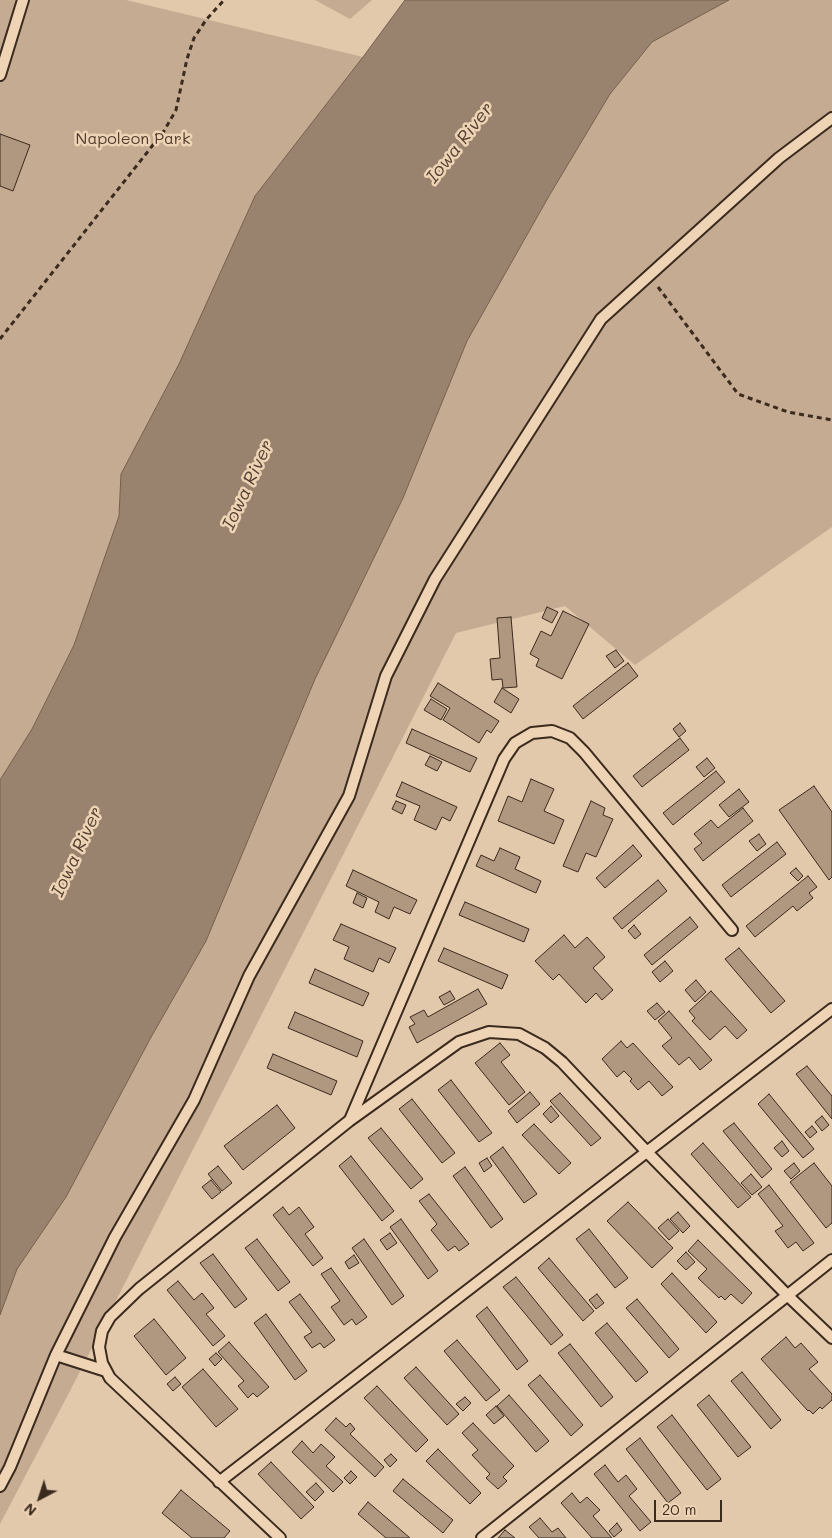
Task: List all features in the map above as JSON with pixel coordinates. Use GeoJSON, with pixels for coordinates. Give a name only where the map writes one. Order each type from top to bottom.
{"type":"FeatureCollection","features":[{"type":"Feature","properties":{"kind":"lane"},"geometry":{"type":"LineString","coordinates":[[0,75],[23,0]]}},
{"type":"Feature","properties":{"kind":"lane"},"geometry":{"type":"LineString","coordinates":[[0,1486],[10,1467],[56,1355],[115,1237],[194,1100],[249,976],[348,796],[386,676],[435,579],[600,319],[779,158],[832,118]]}},
{"type":"Feature","properties":{"kind":"lane"},"geometry":{"type":"LineString","coordinates":[[349,1121],[504,759],[515,742],[532,733],[552,731],[570,738],[584,752],[732,930]]}},
{"type":"Feature","properties":{"kind":"lane"},"geometry":{"type":"LineString","coordinates":[[219,1482],[832,1009]]}},
{"type":"Feature","properties":{"kind":"lane"},"geometry":{"type":"LineString","coordinates":[[280,1538],[110,1378],[102,1363],[100,1347],[102,1331],[110,1317],[139,1289],[349,1121],[459,1042],[489,1032],[519,1034],[545,1048],[562,1062],[646,1152],[832,1338]]}},
{"type":"Feature","properties":{"kind":"lane"},"geometry":{"type":"LineString","coordinates":[[482,1538],[832,1260]]}},
{"type":"Feature","properties":{"kind":"lane"},"geometry":{"type":"LineString","coordinates":[[56,1355],[106,1371]]}},
{"type":"Feature","properties":{"kind":"path"},"geometry":{"type":"LineString","coordinates":[[0,339],[164,132],[176,110],[187,59],[194,38],[206,20],[224,0]]}},
{"type":"Feature","properties":{"kind":"path"},"geometry":{"type":"LineString","coordinates":[[649,275],[738,394],[788,412],[832,420]]}},
{"type":"Feature","properties":{"kind":"green space","name":"Napoleon Park"},"geometry":{"type":"Polygon","coordinates":[[[0,0],[126,0],[363,57],[255,196],[179,364],[121,474],[119,516],[74,645],[32,729],[0,780],[0,0]]]}},
{"type":"Feature","properties":{"kind":"green space"},"geometry":{"type":"Polygon","coordinates":[[[315,0],[372,0],[350,19],[315,0]]]}},
{"type":"Feature","properties":{"kind":"green space"},"geometry":{"type":"Polygon","coordinates":[[[729,0],[832,0],[832,527],[635,665],[565,606],[456,633],[71,1389],[0,1524],[0,1315],[17,1269],[66,1197],[150,1039],[206,941],[315,679],[403,498],[467,341],[549,196],[610,94],[652,42],[729,0]]]}},
{"type":"Feature","properties":{"kind":"water","name":"Iowa River"},"geometry":{"type":"Polygon","coordinates":[[[405,0],[729,0],[652,42],[610,94],[549,196],[467,341],[403,498],[315,679],[206,941],[150,1039],[66,1197],[17,1269],[0,1315],[0,780],[32,729],[74,645],[119,516],[121,474],[179,364],[255,196],[405,0]]]}},
{"type":"Feature","properties":{"kind":"building"},"geometry":{"type":"Polygon","coordinates":[[[0,134],[30,145],[13,191],[0,186],[0,134]]]}},
{"type":"Feature","properties":{"kind":"building"},"geometry":{"type":"Polygon","coordinates":[[[547,607],[558,612],[552,623],[542,618],[547,607]]]}},
{"type":"Feature","properties":{"kind":"building"},"geometry":{"type":"Polygon","coordinates":[[[563,611],[589,624],[562,679],[536,666],[539,659],[530,654],[541,631],[551,636],[563,611]]]}},
{"type":"Feature","properties":{"kind":"building"},"geometry":{"type":"Polygon","coordinates":[[[511,617],[517,687],[503,688],[502,679],[492,680],[490,659],[500,658],[497,618],[511,617]]]}},
{"type":"Feature","properties":{"kind":"building"},"geometry":{"type":"Polygon","coordinates":[[[616,650],[624,661],[615,668],[606,656],[616,650]]]}},
{"type":"Feature","properties":{"kind":"building"},"geometry":{"type":"Polygon","coordinates":[[[628,663],[638,676],[583,719],[573,706],[628,663]]]}},
{"type":"Feature","properties":{"kind":"building"},"geometry":{"type":"Polygon","coordinates":[[[438,683],[499,721],[491,733],[487,730],[479,743],[443,720],[450,708],[430,696],[438,683]]]}},
{"type":"Feature","properties":{"kind":"building"},"geometry":{"type":"Polygon","coordinates":[[[502,688],[519,699],[511,713],[494,702],[502,688]]]}},
{"type":"Feature","properties":{"kind":"building"},"geometry":{"type":"Polygon","coordinates":[[[431,699],[447,709],[441,720],[424,710],[431,699]]]}},
{"type":"Feature","properties":{"kind":"building"},"geometry":{"type":"Polygon","coordinates":[[[680,723],[686,731],[679,737],[673,729],[680,723]]]}},
{"type":"Feature","properties":{"kind":"building"},"geometry":{"type":"Polygon","coordinates":[[[412,729],[477,758],[470,772],[406,743],[412,729]]]}},
{"type":"Feature","properties":{"kind":"building"},"geometry":{"type":"Polygon","coordinates":[[[680,738],[689,750],[642,787],[633,776],[680,738]]]}},
{"type":"Feature","properties":{"kind":"building"},"geometry":{"type":"Polygon","coordinates":[[[430,756],[442,762],[437,771],[425,765],[430,756]]]}},
{"type":"Feature","properties":{"kind":"building"},"geometry":{"type":"Polygon","coordinates":[[[707,758],[715,768],[704,777],[696,767],[707,758]]]}},
{"type":"Feature","properties":{"kind":"building"},"geometry":{"type":"Polygon","coordinates":[[[716,771],[725,782],[673,825],[663,813],[716,771]]]}},
{"type":"Feature","properties":{"kind":"building"},"geometry":{"type":"Polygon","coordinates":[[[531,779],[554,789],[544,811],[564,820],[554,844],[498,821],[508,796],[522,802],[531,779]]]}},
{"type":"Feature","properties":{"kind":"building"},"geometry":{"type":"Polygon","coordinates":[[[402,782],[457,807],[450,821],[442,817],[436,830],[414,820],[420,806],[396,796],[402,782]]]}},
{"type":"Feature","properties":{"kind":"building"},"geometry":{"type":"Polygon","coordinates":[[[814,786],[832,812],[832,877],[829,880],[779,810],[814,786]]]}},
{"type":"Feature","properties":{"kind":"building"},"geometry":{"type":"Polygon","coordinates":[[[739,789],[749,802],[729,817],[719,805],[739,789]]]}},
{"type":"Feature","properties":{"kind":"building"},"geometry":{"type":"Polygon","coordinates":[[[396,801],[406,805],[402,814],[392,809],[396,801]]]}},
{"type":"Feature","properties":{"kind":"building"},"geometry":{"type":"Polygon","coordinates":[[[591,801],[605,808],[603,815],[613,819],[596,857],[586,853],[578,872],[563,866],[591,801]]]}},
{"type":"Feature","properties":{"kind":"building"},"geometry":{"type":"Polygon","coordinates":[[[743,808],[753,821],[703,861],[694,849],[702,843],[694,834],[711,820],[718,828],[743,808]]]}},
{"type":"Feature","properties":{"kind":"building"},"geometry":{"type":"Polygon","coordinates":[[[759,834],[766,844],[757,851],[749,841],[759,834]]]}},
{"type":"Feature","properties":{"kind":"building"},"geometry":{"type":"Polygon","coordinates":[[[777,842],[786,854],[731,897],[722,885],[777,842]]]}},
{"type":"Feature","properties":{"kind":"building"},"geometry":{"type":"Polygon","coordinates":[[[633,845],[642,856],[605,888],[596,878],[633,845]]]}},
{"type":"Feature","properties":{"kind":"building"},"geometry":{"type":"Polygon","coordinates":[[[500,848],[520,857],[515,869],[541,881],[536,893],[476,866],[481,855],[494,861],[500,848]]]}},
{"type":"Feature","properties":{"kind":"building"},"geometry":{"type":"Polygon","coordinates":[[[796,868],[803,876],[798,881],[790,873],[796,868]]]}},
{"type":"Feature","properties":{"kind":"building"},"geometry":{"type":"Polygon","coordinates":[[[353,870],[417,900],[410,914],[394,907],[389,919],[375,912],[379,902],[346,886],[353,870]]]}},
{"type":"Feature","properties":{"kind":"building"},"geometry":{"type":"Polygon","coordinates":[[[808,876],[817,887],[809,893],[813,898],[797,911],[793,906],[755,937],[746,926],[808,876]]]}},
{"type":"Feature","properties":{"kind":"building"},"geometry":{"type":"Polygon","coordinates":[[[658,880],[667,891],[622,929],[613,918],[658,880]]]}},
{"type":"Feature","properties":{"kind":"building"},"geometry":{"type":"Polygon","coordinates":[[[357,893],[367,898],[363,908],[353,903],[357,893]]]}},
{"type":"Feature","properties":{"kind":"building"},"geometry":{"type":"Polygon","coordinates":[[[465,902],[529,929],[524,942],[459,915],[465,902]]]}},
{"type":"Feature","properties":{"kind":"building"},"geometry":{"type":"Polygon","coordinates":[[[690,917],[698,927],[652,965],[644,955],[690,917]]]}},
{"type":"Feature","properties":{"kind":"building"},"geometry":{"type":"Polygon","coordinates":[[[341,924],[396,948],[389,963],[379,958],[373,972],[344,959],[349,947],[333,940],[341,924]]]}},
{"type":"Feature","properties":{"kind":"building"},"geometry":{"type":"Polygon","coordinates":[[[634,925],[641,934],[635,939],[628,931],[634,925]]]}},
{"type":"Feature","properties":{"kind":"building"},"geometry":{"type":"Polygon","coordinates":[[[564,935],[575,948],[587,937],[605,957],[593,968],[613,990],[602,1000],[596,993],[586,1003],[559,974],[553,980],[535,961],[564,935]]]}},
{"type":"Feature","properties":{"kind":"building"},"geometry":{"type":"Polygon","coordinates":[[[444,948],[508,975],[502,989],[438,961],[444,948]]]}},
{"type":"Feature","properties":{"kind":"building"},"geometry":{"type":"Polygon","coordinates":[[[739,948],[785,1001],[771,1013],[725,959],[739,948]]]}},
{"type":"Feature","properties":{"kind":"building"},"geometry":{"type":"Polygon","coordinates":[[[665,961],[673,971],[660,982],[652,972],[665,961]]]}},
{"type":"Feature","properties":{"kind":"building"},"geometry":{"type":"Polygon","coordinates":[[[315,969],[369,993],[363,1006],[309,983],[315,969]]]}},
{"type":"Feature","properties":{"kind":"building"},"geometry":{"type":"Polygon","coordinates":[[[696,980],[706,992],[695,1002],[685,990],[696,980]]]}},
{"type":"Feature","properties":{"kind":"building"},"geometry":{"type":"Polygon","coordinates":[[[478,989],[487,1004],[417,1043],[409,1027],[415,1024],[410,1017],[424,1010],[428,1017],[478,989]]]}},
{"type":"Feature","properties":{"kind":"building"},"geometry":{"type":"Polygon","coordinates":[[[450,991],[455,999],[444,1005],[439,997],[450,991]]]}},
{"type":"Feature","properties":{"kind":"building"},"geometry":{"type":"Polygon","coordinates":[[[711,991],[747,1030],[737,1039],[725,1026],[710,1040],[692,1021],[695,1018],[689,1011],[711,991]]]}},
{"type":"Feature","properties":{"kind":"building"},"geometry":{"type":"Polygon","coordinates":[[[657,1003],[665,1012],[655,1020],[647,1011],[657,1003]]]}},
{"type":"Feature","properties":{"kind":"building"},"geometry":{"type":"Polygon","coordinates":[[[669,1011],[712,1060],[700,1070],[689,1057],[679,1065],[662,1046],[672,1038],[658,1021],[669,1011]]]}},
{"type":"Feature","properties":{"kind":"building"},"geometry":{"type":"Polygon","coordinates":[[[295,1012],[363,1041],[357,1057],[288,1028],[295,1012]]]}},
{"type":"Feature","properties":{"kind":"building"},"geometry":{"type":"Polygon","coordinates":[[[621,1041],[627,1048],[633,1043],[673,1087],[662,1096],[649,1081],[638,1090],[630,1081],[632,1079],[624,1071],[617,1077],[602,1059],[621,1041]]]}},
{"type":"Feature","properties":{"kind":"building"},"geometry":{"type":"Polygon","coordinates":[[[500,1043],[510,1055],[501,1062],[525,1092],[509,1105],[475,1063],[500,1043]]]}},
{"type":"Feature","properties":{"kind":"building"},"geometry":{"type":"Polygon","coordinates":[[[273,1054],[337,1081],[331,1095],[267,1068],[273,1054]]]}},
{"type":"Feature","properties":{"kind":"building"},"geometry":{"type":"Polygon","coordinates":[[[807,1066],[832,1096],[832,1119],[796,1074],[807,1066]]]}},
{"type":"Feature","properties":{"kind":"building"},"geometry":{"type":"Polygon","coordinates":[[[451,1080],[492,1133],[479,1142],[438,1090],[451,1080]]]}},
{"type":"Feature","properties":{"kind":"building"},"geometry":{"type":"Polygon","coordinates":[[[530,1092],[540,1104],[517,1123],[508,1111],[530,1092]]]}},
{"type":"Feature","properties":{"kind":"building"},"geometry":{"type":"Polygon","coordinates":[[[560,1093],[601,1138],[591,1146],[550,1101],[560,1093]]]}},
{"type":"Feature","properties":{"kind":"building"},"geometry":{"type":"Polygon","coordinates":[[[769,1094],[814,1149],[803,1158],[758,1104],[769,1094]]]}},
{"type":"Feature","properties":{"kind":"building"},"geometry":{"type":"Polygon","coordinates":[[[412,1099],[455,1153],[442,1163],[399,1109],[412,1099]]]}},
{"type":"Feature","properties":{"kind":"building"},"geometry":{"type":"Polygon","coordinates":[[[277,1105],[295,1128],[243,1170],[224,1146],[277,1105]]]}},
{"type":"Feature","properties":{"kind":"building"},"geometry":{"type":"Polygon","coordinates":[[[551,1106],[559,1116],[551,1123],[543,1114],[551,1106]]]}},
{"type":"Feature","properties":{"kind":"building"},"geometry":{"type":"Polygon","coordinates":[[[822,1116],[829,1125],[822,1131],[815,1122],[822,1116]]]}},
{"type":"Feature","properties":{"kind":"building"},"geometry":{"type":"Polygon","coordinates":[[[734,1123],[772,1169],[762,1178],[723,1131],[734,1123]]]}},
{"type":"Feature","properties":{"kind":"building"},"geometry":{"type":"Polygon","coordinates":[[[534,1124],[571,1163],[559,1174],[522,1135],[534,1124]]]}},
{"type":"Feature","properties":{"kind":"building"},"geometry":{"type":"Polygon","coordinates":[[[812,1126],[817,1132],[810,1138],[805,1132],[812,1126]]]}},
{"type":"Feature","properties":{"kind":"building"},"geometry":{"type":"Polygon","coordinates":[[[381,1128],[423,1179],[411,1189],[368,1138],[381,1128]]]}},
{"type":"Feature","properties":{"kind":"building"},"geometry":{"type":"Polygon","coordinates":[[[782,1141],[789,1151],[782,1157],[774,1148],[782,1141]]]}},
{"type":"Feature","properties":{"kind":"building"},"geometry":{"type":"Polygon","coordinates":[[[703,1143],[751,1197],[738,1208],[691,1154],[703,1143]]]}},
{"type":"Feature","properties":{"kind":"building"},"geometry":{"type":"Polygon","coordinates":[[[503,1147],[537,1194],[524,1203],[490,1157],[503,1147]]]}},
{"type":"Feature","properties":{"kind":"building"},"geometry":{"type":"Polygon","coordinates":[[[351,1156],[394,1211],[382,1221],[339,1166],[351,1156]]]}},
{"type":"Feature","properties":{"kind":"building"},"geometry":{"type":"Polygon","coordinates":[[[487,1158],[492,1166],[484,1172],[479,1163],[487,1158]]]}},
{"type":"Feature","properties":{"kind":"building"},"geometry":{"type":"Polygon","coordinates":[[[794,1163],[800,1171],[791,1179],[784,1171],[794,1163]]]}},
{"type":"Feature","properties":{"kind":"building"},"geometry":{"type":"Polygon","coordinates":[[[814,1163],[832,1186],[832,1223],[826,1228],[790,1182],[814,1163]]]}},
{"type":"Feature","properties":{"kind":"building"},"geometry":{"type":"Polygon","coordinates":[[[218,1166],[232,1183],[222,1191],[208,1174],[218,1166]]]}},
{"type":"Feature","properties":{"kind":"building"},"geometry":{"type":"Polygon","coordinates":[[[465,1167],[503,1219],[491,1228],[453,1176],[465,1167]]]}},
{"type":"Feature","properties":{"kind":"building"},"geometry":{"type":"Polygon","coordinates":[[[751,1174],[762,1187],[752,1195],[741,1183],[751,1174]]]}},
{"type":"Feature","properties":{"kind":"building"},"geometry":{"type":"Polygon","coordinates":[[[211,1180],[221,1192],[212,1199],[202,1187],[211,1180]]]}},
{"type":"Feature","properties":{"kind":"building"},"geometry":{"type":"Polygon","coordinates":[[[769,1185],[814,1243],[803,1251],[796,1242],[788,1248],[775,1231],[783,1226],[758,1194],[769,1185]]]}},
{"type":"Feature","properties":{"kind":"building"},"geometry":{"type":"Polygon","coordinates":[[[429,1194],[469,1244],[459,1251],[455,1246],[448,1251],[431,1230],[437,1224],[419,1201],[429,1194]]]}},
{"type":"Feature","properties":{"kind":"building"},"geometry":{"type":"Polygon","coordinates":[[[628,1202],[673,1248],[652,1268],[607,1221],[628,1202]]]}},
{"type":"Feature","properties":{"kind":"building"},"geometry":{"type":"Polygon","coordinates":[[[283,1207],[289,1215],[299,1207],[314,1227],[305,1234],[323,1258],[313,1266],[273,1215],[283,1207]]]}},
{"type":"Feature","properties":{"kind":"building"},"geometry":{"type":"Polygon","coordinates":[[[678,1212],[690,1226],[683,1233],[670,1219],[678,1212]]]}},
{"type":"Feature","properties":{"kind":"building"},"geometry":{"type":"Polygon","coordinates":[[[401,1219],[438,1271],[428,1279],[390,1227],[401,1219]]]}},
{"type":"Feature","properties":{"kind":"building"},"geometry":{"type":"Polygon","coordinates":[[[668,1219],[679,1231],[669,1240],[658,1228],[668,1219]]]}},
{"type":"Feature","properties":{"kind":"building"},"geometry":{"type":"Polygon","coordinates":[[[589,1229],[628,1278],[615,1288],[576,1239],[589,1229]]]}},
{"type":"Feature","properties":{"kind":"building"},"geometry":{"type":"Polygon","coordinates":[[[390,1233],[397,1243],[387,1250],[380,1240],[390,1233]]]}},
{"type":"Feature","properties":{"kind":"building"},"geometry":{"type":"Polygon","coordinates":[[[257,1239],[290,1282],[278,1291],[245,1248],[257,1239]]]}},
{"type":"Feature","properties":{"kind":"building"},"geometry":{"type":"Polygon","coordinates":[[[364,1239],[404,1296],[392,1305],[352,1248],[364,1239]]]}},
{"type":"Feature","properties":{"kind":"building"},"geometry":{"type":"Polygon","coordinates":[[[698,1240],[752,1293],[742,1304],[731,1294],[725,1300],[721,1296],[719,1298],[698,1278],[707,1269],[688,1251],[698,1240]]]}},
{"type":"Feature","properties":{"kind":"building"},"geometry":{"type":"Polygon","coordinates":[[[686,1252],[695,1262],[686,1270],[677,1261],[686,1252]]]}},
{"type":"Feature","properties":{"kind":"building"},"geometry":{"type":"Polygon","coordinates":[[[213,1254],[247,1299],[235,1308],[200,1263],[213,1254]]]}},
{"type":"Feature","properties":{"kind":"building"},"geometry":{"type":"Polygon","coordinates":[[[354,1255],[359,1263],[349,1269],[345,1262],[354,1255]]]}},
{"type":"Feature","properties":{"kind":"building"},"geometry":{"type":"Polygon","coordinates":[[[549,1258],[594,1311],[583,1321],[538,1268],[549,1258]]]}},
{"type":"Feature","properties":{"kind":"building"},"geometry":{"type":"Polygon","coordinates":[[[331,1268],[367,1317],[356,1325],[352,1319],[344,1325],[331,1307],[340,1301],[321,1274],[331,1268]]]}},
{"type":"Feature","properties":{"kind":"building"},"geometry":{"type":"Polygon","coordinates":[[[672,1273],[717,1322],[706,1333],[661,1284],[672,1273]]]}},
{"type":"Feature","properties":{"kind":"building"},"geometry":{"type":"Polygon","coordinates":[[[516,1277],[563,1335],[551,1345],[503,1287],[516,1277]]]}},
{"type":"Feature","properties":{"kind":"building"},"geometry":{"type":"Polygon","coordinates":[[[178,1281],[194,1300],[202,1293],[214,1308],[206,1314],[225,1336],[213,1346],[167,1290],[178,1281]]]}},
{"type":"Feature","properties":{"kind":"building"},"geometry":{"type":"Polygon","coordinates":[[[300,1294],[335,1340],[324,1348],[320,1343],[312,1348],[304,1337],[312,1332],[289,1302],[300,1294]]]}},
{"type":"Feature","properties":{"kind":"building"},"geometry":{"type":"Polygon","coordinates":[[[597,1294],[604,1303],[596,1309],[589,1300],[597,1294]]]}},
{"type":"Feature","properties":{"kind":"building"},"geometry":{"type":"Polygon","coordinates":[[[637,1299],[679,1349],[669,1358],[626,1308],[637,1299]]]}},
{"type":"Feature","properties":{"kind":"building"},"geometry":{"type":"Polygon","coordinates":[[[487,1307],[528,1361],[517,1370],[476,1316],[487,1307]]]}},
{"type":"Feature","properties":{"kind":"building"},"geometry":{"type":"Polygon","coordinates":[[[266,1314],[307,1371],[295,1380],[254,1323],[266,1314]]]}},
{"type":"Feature","properties":{"kind":"building"},"geometry":{"type":"Polygon","coordinates":[[[154,1319],[186,1358],[166,1375],[134,1336],[154,1319]]]}},
{"type":"Feature","properties":{"kind":"building"},"geometry":{"type":"Polygon","coordinates":[[[607,1323],[648,1372],[636,1382],[595,1333],[607,1323]]]}},
{"type":"Feature","properties":{"kind":"building"},"geometry":{"type":"Polygon","coordinates":[[[786,1337],[795,1348],[801,1343],[818,1362],[809,1369],[832,1394],[832,1400],[813,1414],[808,1411],[761,1359],[786,1337]]]}},
{"type":"Feature","properties":{"kind":"building"},"geometry":{"type":"Polygon","coordinates":[[[457,1340],[500,1390],[486,1401],[444,1351],[457,1340]]]}},
{"type":"Feature","properties":{"kind":"building"},"geometry":{"type":"Polygon","coordinates":[[[229,1342],[269,1387],[257,1397],[253,1393],[248,1398],[238,1386],[244,1381],[218,1352],[229,1342]]]}},
{"type":"Feature","properties":{"kind":"building"},"geometry":{"type":"Polygon","coordinates":[[[570,1344],[613,1397],[601,1407],[558,1353],[570,1344]]]}},
{"type":"Feature","properties":{"kind":"building"},"geometry":{"type":"Polygon","coordinates":[[[216,1353],[222,1359],[215,1366],[209,1359],[216,1353]]]}},
{"type":"Feature","properties":{"kind":"building"},"geometry":{"type":"Polygon","coordinates":[[[416,1367],[459,1414],[447,1425],[404,1378],[416,1367]]]}},
{"type":"Feature","properties":{"kind":"building"},"geometry":{"type":"Polygon","coordinates":[[[203,1369],[238,1409],[216,1427],[182,1387],[203,1369]]]}},
{"type":"Feature","properties":{"kind":"building"},"geometry":{"type":"Polygon","coordinates":[[[742,1372],[781,1420],[771,1429],[731,1381],[742,1372]]]}},
{"type":"Feature","properties":{"kind":"building"},"geometry":{"type":"Polygon","coordinates":[[[540,1375],[583,1425],[571,1436],[528,1385],[540,1375]]]}},
{"type":"Feature","properties":{"kind":"building"},"geometry":{"type":"Polygon","coordinates":[[[175,1377],[181,1384],[173,1391],[167,1384],[175,1377]]]}},
{"type":"Feature","properties":{"kind":"building"},"geometry":{"type":"Polygon","coordinates":[[[377,1386],[428,1440],[416,1452],[364,1398],[377,1386]]]}},
{"type":"Feature","properties":{"kind":"building"},"geometry":{"type":"Polygon","coordinates":[[[509,1395],[549,1441],[536,1452],[497,1406],[509,1395]]]}},
{"type":"Feature","properties":{"kind":"building"},"geometry":{"type":"Polygon","coordinates":[[[709,1395],[751,1447],[738,1457],[697,1405],[709,1395]]]}},
{"type":"Feature","properties":{"kind":"building"},"geometry":{"type":"Polygon","coordinates":[[[465,1397],[471,1403],[463,1411],[456,1404],[465,1397]]]}},
{"type":"Feature","properties":{"kind":"building"},"geometry":{"type":"Polygon","coordinates":[[[496,1406],[504,1416],[494,1424],[486,1415],[496,1406]]]}},
{"type":"Feature","properties":{"kind":"building"},"geometry":{"type":"Polygon","coordinates":[[[672,1415],[721,1479],[707,1490],[657,1427],[672,1415]]]}},
{"type":"Feature","properties":{"kind":"building"},"geometry":{"type":"Polygon","coordinates":[[[336,1418],[346,1427],[350,1423],[355,1429],[350,1434],[384,1467],[375,1477],[325,1430],[336,1418]]]}},
{"type":"Feature","properties":{"kind":"building"},"geometry":{"type":"Polygon","coordinates":[[[473,1423],[514,1466],[503,1477],[507,1481],[498,1489],[486,1478],[490,1474],[472,1455],[478,1450],[462,1433],[473,1423]]]}},
{"type":"Feature","properties":{"kind":"building"},"geometry":{"type":"Polygon","coordinates":[[[640,1438],[681,1493],[668,1503],[626,1449],[640,1438]]]}},
{"type":"Feature","properties":{"kind":"building"},"geometry":{"type":"Polygon","coordinates":[[[302,1441],[313,1453],[321,1444],[335,1457],[326,1466],[343,1482],[333,1492],[292,1452],[302,1441]]]}},
{"type":"Feature","properties":{"kind":"building"},"geometry":{"type":"Polygon","coordinates":[[[438,1449],[481,1493],[470,1504],[426,1461],[438,1449]]]}},
{"type":"Feature","properties":{"kind":"building"},"geometry":{"type":"Polygon","coordinates":[[[391,1454],[397,1460],[390,1467],[384,1460],[391,1454]]]}},
{"type":"Feature","properties":{"kind":"building"},"geometry":{"type":"Polygon","coordinates":[[[271,1462],[314,1507],[301,1519],[258,1474],[271,1462]]]}},
{"type":"Feature","properties":{"kind":"building"},"geometry":{"type":"Polygon","coordinates":[[[605,1465],[618,1482],[626,1475],[637,1489],[629,1496],[651,1522],[640,1531],[594,1474],[605,1465]]]}},
{"type":"Feature","properties":{"kind":"building"},"geometry":{"type":"Polygon","coordinates":[[[351,1471],[357,1477],[350,1484],[344,1478],[351,1471]]]}},
{"type":"Feature","properties":{"kind":"building"},"geometry":{"type":"Polygon","coordinates":[[[403,1479],[453,1520],[443,1533],[393,1491],[403,1479]]]}},
{"type":"Feature","properties":{"kind":"building"},"geometry":{"type":"Polygon","coordinates":[[[316,1483],[324,1492],[315,1501],[306,1492],[316,1483]]]}},
{"type":"Feature","properties":{"kind":"building"},"geometry":{"type":"Polygon","coordinates":[[[181,1490],[230,1531],[224,1538],[192,1538],[162,1513],[181,1490]]]}},
{"type":"Feature","properties":{"kind":"building"},"geometry":{"type":"Polygon","coordinates":[[[572,1493],[580,1503],[587,1497],[600,1510],[593,1516],[612,1538],[592,1538],[561,1503],[572,1493]]]}},
{"type":"Feature","properties":{"kind":"building"},"geometry":{"type":"Polygon","coordinates":[[[368,1502],[410,1538],[386,1538],[358,1514],[368,1502]]]}},
{"type":"Feature","properties":{"kind":"building"},"geometry":{"type":"Polygon","coordinates":[[[540,1518],[552,1532],[558,1528],[566,1538],[539,1538],[529,1527],[540,1518]]]}},
{"type":"Feature","properties":{"kind":"building"},"geometry":{"type":"Polygon","coordinates":[[[617,1523],[622,1530],[614,1537],[609,1531],[617,1523]]]}},
{"type":"Feature","properties":{"kind":"building"},"geometry":{"type":"Polygon","coordinates":[[[505,1530],[515,1538],[498,1538],[505,1530]]]}}]}
